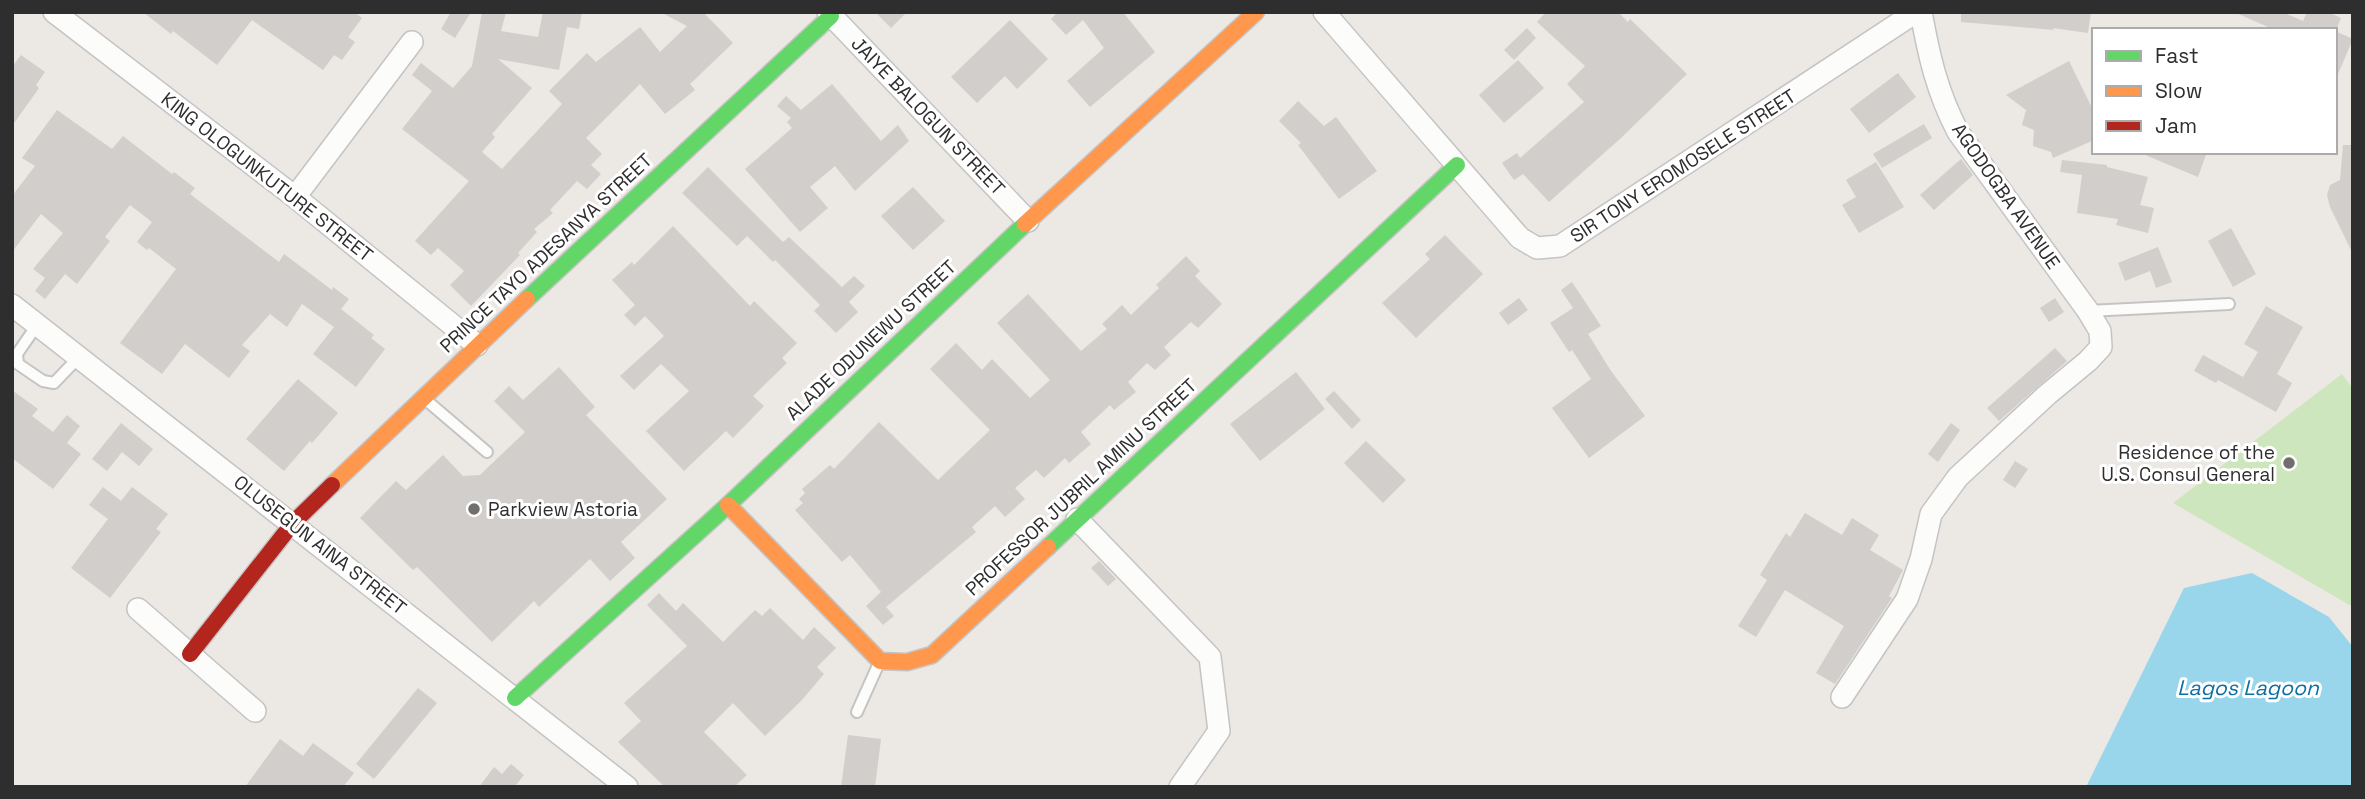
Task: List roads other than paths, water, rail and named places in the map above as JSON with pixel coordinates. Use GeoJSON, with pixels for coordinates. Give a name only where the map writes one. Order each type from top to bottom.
{"type":"FeatureCollection","features":[{"type":"Feature","properties":{"kind":"street","name":"KING OLOGUNKUTURE STREET"},"geometry":{"type":"LineString","coordinates":[[54,12],[295,197],[477,345]]}},
{"type":"Feature","properties":{"kind":"street","name":"ALADE ODUNEWU STREET"},"geometry":{"type":"LineString","coordinates":[[515,698],[728,505],[1028,221],[1256,12]]}},
{"type":"Feature","properties":{"kind":"street","name":"SIR TONY EROMOSELE STREET"},"geometry":{"type":"LineString","coordinates":[[1324,12],[1520,238],[1537,248],[1560,246],[1919,12]]}},
{"type":"Feature","properties":{"kind":"street","name":"AGODOGBA AVENUE"},"geometry":{"type":"LineString","coordinates":[[1842,697],[1907,599],[1921,559],[1931,514],[1958,477],[2101,347],[2101,331],[1958,132],[1944,105],[1931,67],[1919,12]]}},
{"type":"Feature","properties":{"kind":"street","name":"JAIYE BALOGUN STREET"},"geometry":{"type":"LineString","coordinates":[[829,14],[1028,221]]}},
{"type":"Feature","properties":{"kind":"street","name":"PRINCE TAYO ADESANYA STREET"},"geometry":{"type":"LineString","coordinates":[[190,653],[293,523],[477,345],[829,14]]}},
{"type":"Feature","properties":{"kind":"street"},"geometry":{"type":"LineString","coordinates":[[295,197],[412,42]]}},
{"type":"Feature","properties":{"kind":"street","name":"PROFESSOR JUBRIL AMINU STREET"},"geometry":{"type":"LineString","coordinates":[[880,661],[899,664],[918,662],[932,655],[1457,165]]}},
{"type":"Feature","properties":{"kind":"street","name":"OLUSEGUN AINA STREET"},"geometry":{"type":"LineString","coordinates":[[12,305],[627,787]]}},
{"type":"Feature","properties":{"kind":"street"},"geometry":{"type":"LineString","coordinates":[[728,505],[880,661]]}},
{"type":"Feature","properties":{"kind":"street"},"geometry":{"type":"LineString","coordinates":[[1077,519],[1210,657],[1219,731],[1180,787]]}},
{"type":"Feature","properties":{"kind":"street"},"geometry":{"type":"LineString","coordinates":[[138,610],[255,711]]}},
{"type":"Feature","properties":{"kind":"lane"},"geometry":{"type":"LineString","coordinates":[[2088,312],[2229,304]]}},
{"type":"Feature","properties":{"kind":"lane"},"geometry":{"type":"LineString","coordinates":[[37,325],[17,354],[18,364],[43,382],[54,383],[79,357]]}},
{"type":"Feature","properties":{"kind":"lane"},"geometry":{"type":"LineString","coordinates":[[424,398],[487,452]]}},
{"type":"Feature","properties":{"kind":"lane"},"geometry":{"type":"LineString","coordinates":[[857,712],[880,661]]}},
{"type":"Feature","properties":{"kind":"water","name":"Lagos Lagoon"},"geometry":{"type":"Polygon","coordinates":[[[2252,573],[2329,617],[2353,647],[2353,787],[2086,787],[2184,588],[2252,573]]]}},
{"type":"Feature","properties":{"kind":"place","name":"Residence of the U.S. Consul General"},"geometry":{"type":"Point","coordinates":[2289,463]}},
{"type":"Feature","properties":{"kind":"place","name":"Parkview Astoria"},"geometry":{"type":"Point","coordinates":[474,509]}}]}
